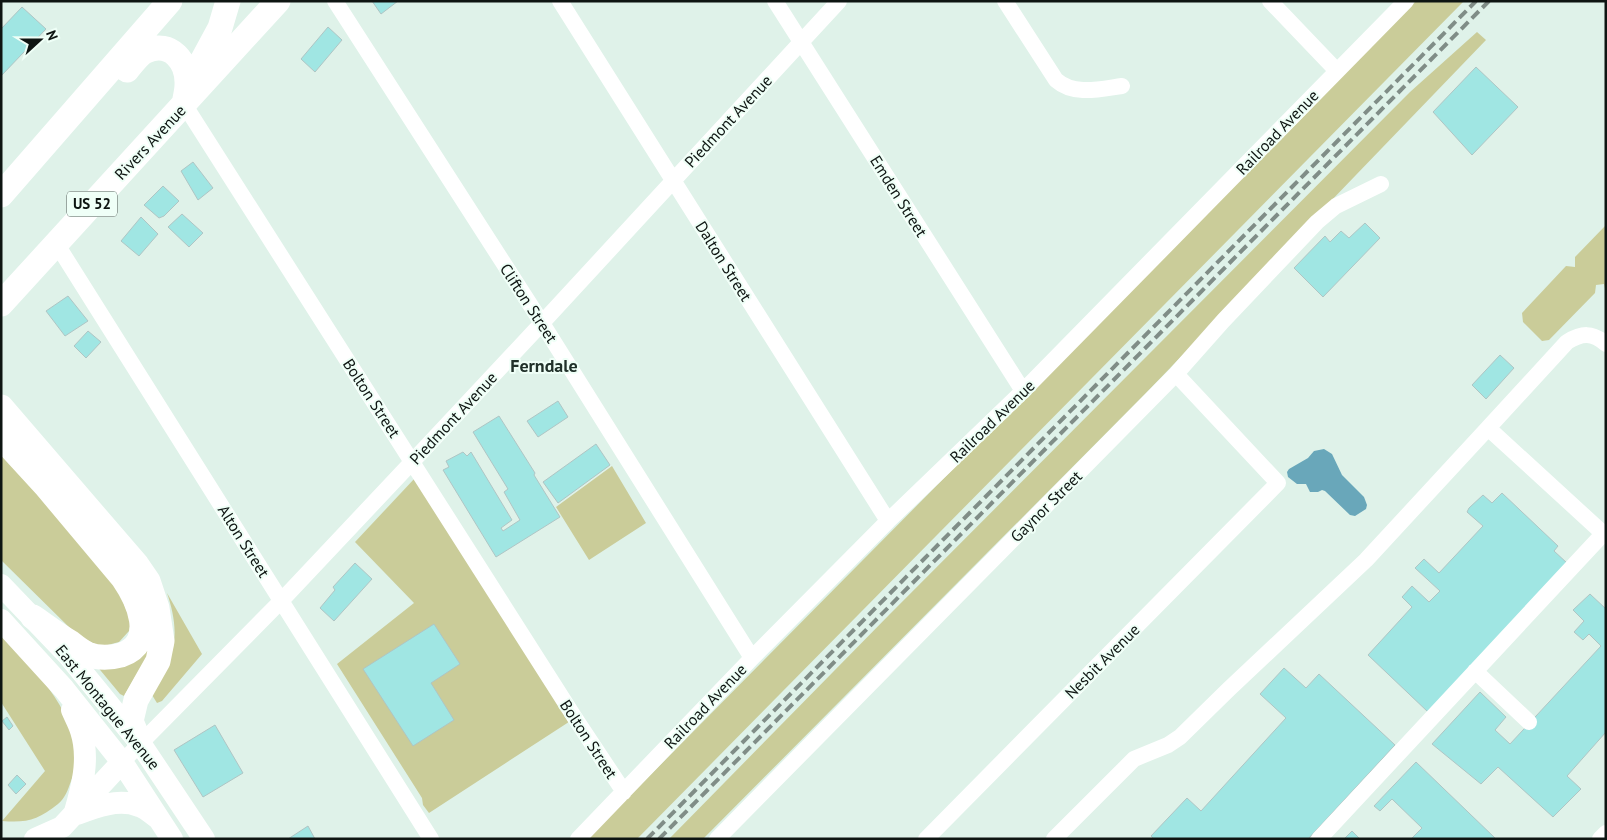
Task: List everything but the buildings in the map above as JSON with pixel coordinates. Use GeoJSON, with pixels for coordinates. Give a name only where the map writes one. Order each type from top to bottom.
{"type":"FeatureCollection","features":[{"type":"Feature","properties":{"kind":"main road"},"geometry":{"type":"LineString","coordinates":[[1,214],[8,206],[8,188],[170,1]]}},
{"type":"Feature","properties":{"kind":"main road"},"geometry":{"type":"LineString","coordinates":[[184,104],[200,65],[220,28],[228,1]]}},
{"type":"Feature","properties":{"kind":"main road","name":"Rivers Avenue"},"geometry":{"type":"LineString","coordinates":[[1,304],[278,1]]}},
{"type":"Feature","properties":{"kind":"main road"},"geometry":{"type":"LineString","coordinates":[[62,126],[95,106],[139,56],[146,51],[158,48],[167,49],[175,53],[182,60],[188,86],[184,104]]}},
{"type":"Feature","properties":{"kind":"main road"},"geometry":{"type":"LineString","coordinates":[[1,280],[34,246],[56,243]]}},
{"type":"Feature","properties":{"kind":"main road"},"geometry":{"type":"LineString","coordinates":[[1,407],[148,581],[157,608],[162,641],[158,661],[140,691],[131,721],[140,743]]}},
{"type":"Feature","properties":{"kind":"main road"},"geometry":{"type":"LineString","coordinates":[[1,437],[45,485],[123,578],[139,605],[142,630],[140,639],[134,647],[124,654],[114,657],[96,656],[85,653],[33,617]]}},
{"type":"Feature","properties":{"kind":"main road","name":"East Montague Avenue"},"geometry":{"type":"LineString","coordinates":[[1,585],[69,656],[140,743],[204,839]]}},
{"type":"Feature","properties":{"kind":"main road","name":"East Montague Avenue"},"geometry":{"type":"LineString","coordinates":[[1,620],[64,689],[122,762],[172,839]]}},
{"type":"Feature","properties":{"kind":"main road"},"geometry":{"type":"LineString","coordinates":[[64,689],[82,732],[86,762],[83,786],[74,815]]}},
{"type":"Feature","properties":{"kind":"main road"},"geometry":{"type":"LineString","coordinates":[[35,839],[62,827],[122,762]]}},
{"type":"Feature","properties":{"kind":"main road"},"geometry":{"type":"LineString","coordinates":[[74,815],[103,805],[124,804],[139,806],[160,820]]}},
{"type":"Feature","properties":{"kind":"street","name":"Clifton Street"},"geometry":{"type":"LineString","coordinates":[[335,1],[542,323],[752,658]]}},
{"type":"Feature","properties":{"kind":"street","name":"Dalton Street"},"geometry":{"type":"LineString","coordinates":[[560,1],[888,521]]}},
{"type":"Feature","properties":{"kind":"street","name":"Emden Street"},"geometry":{"type":"LineString","coordinates":[[775,1],[1023,391]]}},
{"type":"Feature","properties":{"kind":"street","name":"Piedmont Avenue"},"geometry":{"type":"LineString","coordinates":[[122,762],[282,600],[542,323],[839,1]]}},
{"type":"Feature","properties":{"kind":"street"},"geometry":{"type":"LineString","coordinates":[[1005,1],[1056,80],[1063,86],[1090,91],[1122,86]]}},
{"type":"Feature","properties":{"kind":"street"},"geometry":{"type":"LineString","coordinates":[[1270,1],[1337,70]]}},
{"type":"Feature","properties":{"kind":"street","name":"Railroad Avenue"},"geometry":{"type":"LineString","coordinates":[[578,839],[752,658],[888,521],[1023,391],[1406,1]]}},
{"type":"Feature","properties":{"kind":"street","name":"Bolton Street"},"geometry":{"type":"LineString","coordinates":[[184,104],[624,792]]}},
{"type":"Feature","properties":{"kind":"street","name":"Gaynor Street"},"geometry":{"type":"LineString","coordinates":[[717,839],[1176,374],[1223,321],[1317,222],[1336,206],[1381,184]]}},
{"type":"Feature","properties":{"kind":"street","name":"Alton Street"},"geometry":{"type":"LineString","coordinates":[[56,243],[432,839]]}},
{"type":"Feature","properties":{"kind":"street"},"geometry":{"type":"LineString","coordinates":[[1054,839],[1125,766],[1134,759],[1168,745],[1180,737],[1366,560],[1567,342],[1577,336],[1587,335],[1598,337],[1606,344]]}},
{"type":"Feature","properties":{"kind":"street","name":"Nesbit Avenue"},"geometry":{"type":"LineString","coordinates":[[926,839],[1278,483],[1176,374]]}},
{"type":"Feature","properties":{"kind":"street"},"geometry":{"type":"LineString","coordinates":[[1319,839],[1605,535],[1488,428]]}},
{"type":"Feature","properties":{"kind":"street"},"geometry":{"type":"LineString","coordinates":[[1475,671],[1529,722]]}},
{"type":"Feature","properties":{"kind":"street"},"geometry":{"type":"LineString","coordinates":[[1600,839],[1606,833]]}},
{"type":"Feature","properties":{"kind":"green space"},"geometry":{"type":"Polygon","coordinates":[[[1416,1],[1464,1],[637,839],[587,839],[1416,1]]]}},
{"type":"Feature","properties":{"kind":"green space"},"geometry":{"type":"Polygon","coordinates":[[[1477,32],[1486,40],[1146,393],[703,839],[669,839],[889,615],[1410,92],[1477,32]]]}},
{"type":"Feature","properties":{"kind":"green space"},"geometry":{"type":"Polygon","coordinates":[[[1606,225],[1606,293],[1604,284],[1596,285],[1595,293],[1549,340],[1542,341],[1523,322],[1522,313],[1566,266],[1575,267],[1575,257],[1606,225]]]}},
{"type":"Feature","properties":{"kind":"green space"},"geometry":{"type":"Polygon","coordinates":[[[1,450],[117,587],[131,621],[129,631],[119,642],[104,646],[97,645],[77,635],[1,560],[1,450]]]}},
{"type":"Feature","properties":{"kind":"green space"},"geometry":{"type":"Polygon","coordinates":[[[612,466],[646,523],[589,560],[556,507],[612,466]]]}},
{"type":"Feature","properties":{"kind":"green space"},"geometry":{"type":"Polygon","coordinates":[[[415,478],[575,718],[429,813],[423,805],[422,798],[337,664],[414,603],[355,542],[415,478]]]}},
{"type":"Feature","properties":{"kind":"green space"},"geometry":{"type":"Polygon","coordinates":[[[167,593],[202,654],[162,701],[157,703],[152,695],[169,659],[175,634],[174,620],[167,593]]]}},
{"type":"Feature","properties":{"kind":"green space"},"geometry":{"type":"Polygon","coordinates":[[[1,633],[44,682],[57,701],[68,720],[74,741],[76,761],[71,781],[64,796],[58,804],[44,814],[25,821],[2,821],[45,771],[1,702],[1,633]]]}},
{"type":"Feature","properties":{"kind":"green space"},"geometry":{"type":"Polygon","coordinates":[[[147,643],[152,648],[124,696],[120,694],[96,665],[147,643]]]}},
{"type":"Feature","properties":{"kind":"water"},"geometry":{"type":"Polygon","coordinates":[[[1324,449],[1332,454],[1342,475],[1364,497],[1367,505],[1366,509],[1355,516],[1350,515],[1325,491],[1310,492],[1306,484],[1297,484],[1288,477],[1287,472],[1289,469],[1308,458],[1314,451],[1324,449]]]}},
{"type":"Feature","properties":{"kind":"railway"},"geometry":{"type":"LineString","coordinates":[[647,839],[1476,1]]}},
{"type":"Feature","properties":{"kind":"railway"},"geometry":{"type":"LineString","coordinates":[[659,839],[1489,1]]}},
{"type":"Feature","properties":{"kind":"district","name":"Ferndale"},"geometry":{"type":"Point","coordinates":[544,366]}}]}
